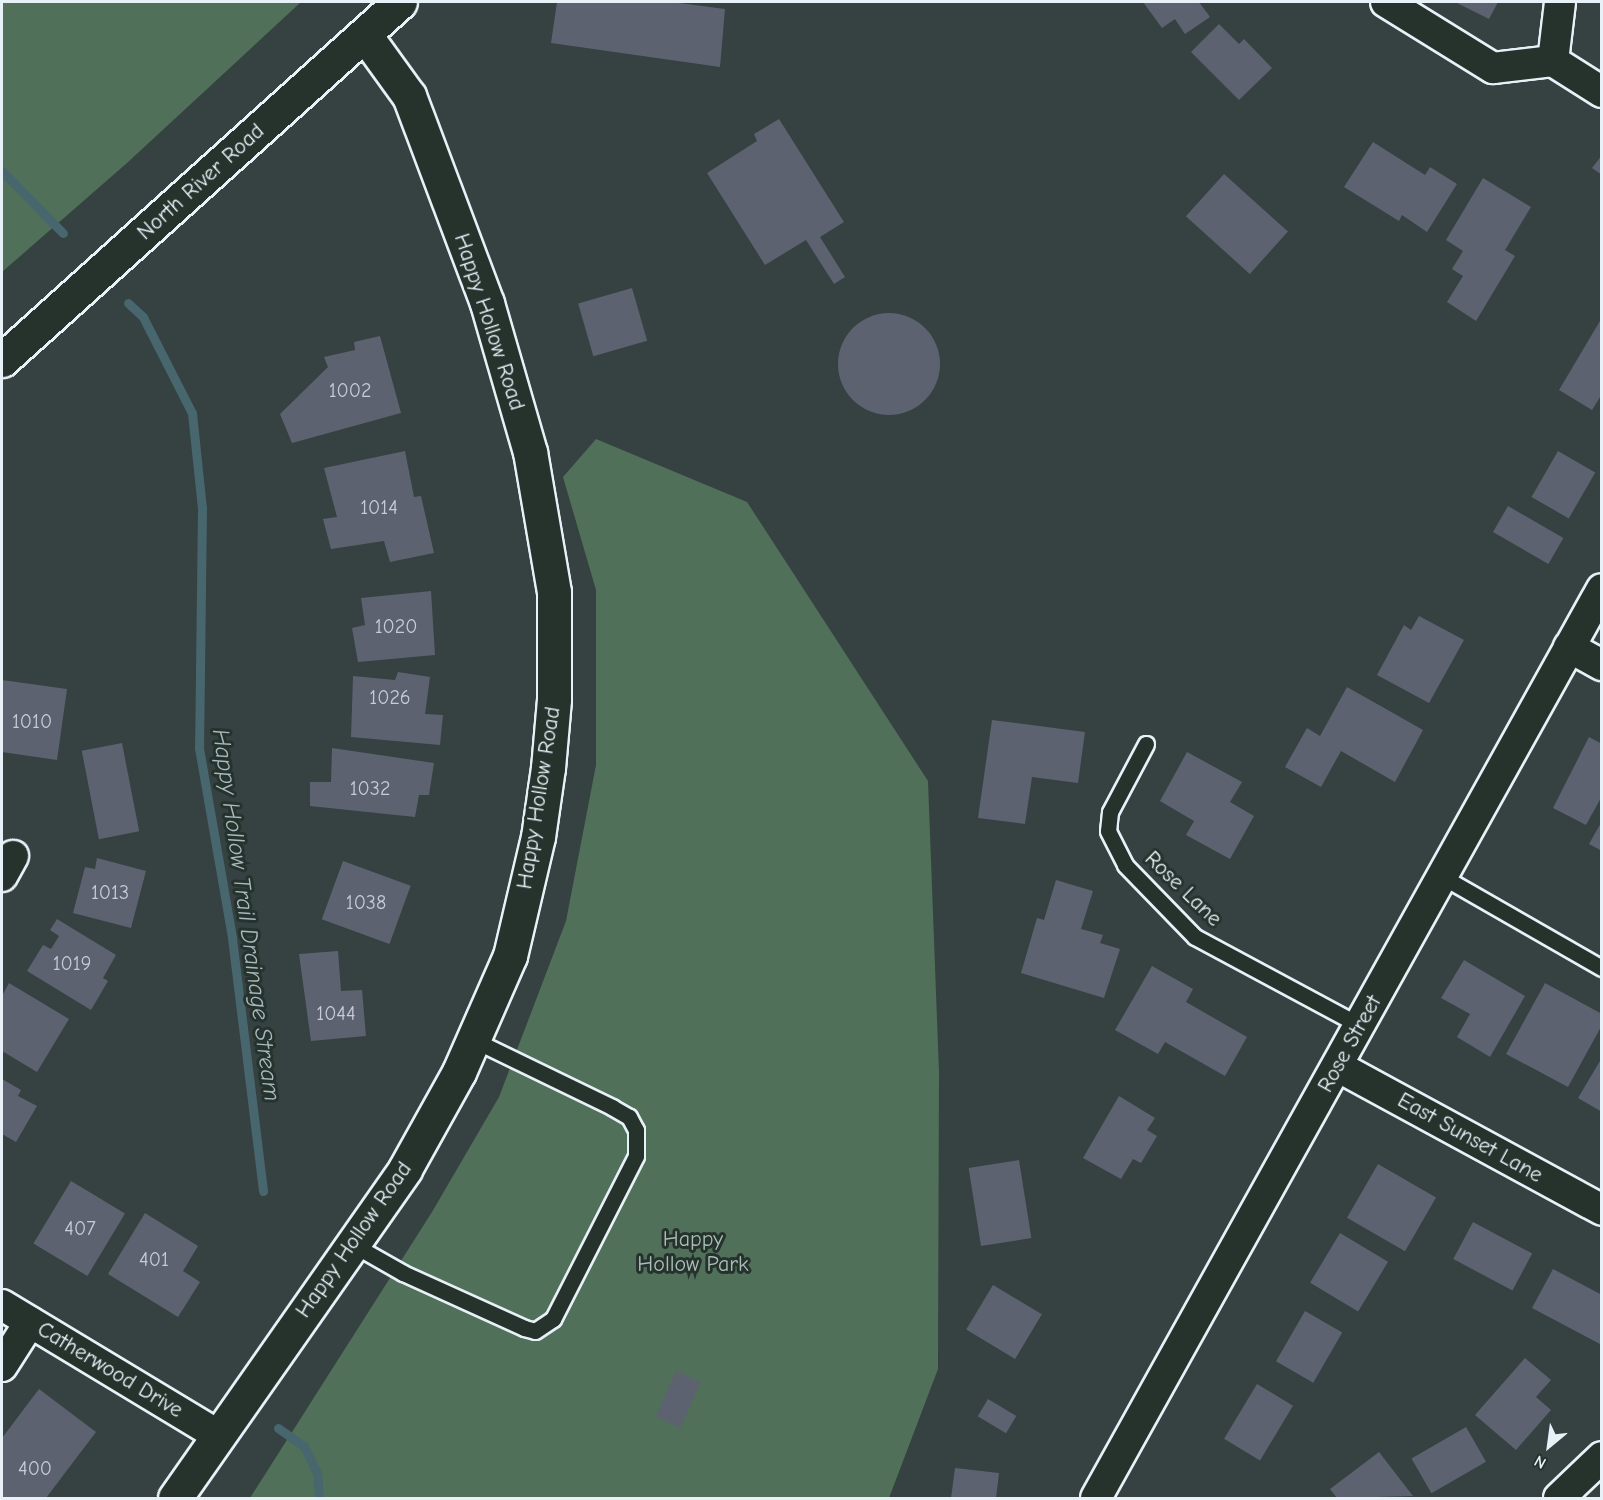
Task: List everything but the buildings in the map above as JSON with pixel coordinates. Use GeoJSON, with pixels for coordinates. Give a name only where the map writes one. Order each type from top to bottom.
{"type":"FeatureCollection","features":[{"type":"Feature","properties":{"kind":"main road","name":"North River Road"},"geometry":{"type":"LineString","coordinates":[[2,360],[400,2]]}},
{"type":"Feature","properties":{"kind":"main road","name":"Happy Hollow Road"},"geometry":{"type":"LineString","coordinates":[[175,1498],[405,1169],[474,1040],[510,956],[538,837],[554,699],[554,592],[530,452],[487,303],[409,96],[365,35]]}},
{"type":"Feature","properties":{"kind":"street"},"geometry":{"type":"LineString","coordinates":[[1386,2],[1493,68],[1553,61],[1602,92]]}},
{"type":"Feature","properties":{"kind":"street"},"geometry":{"type":"LineString","coordinates":[[1553,61],[1560,2]]}},
{"type":"Feature","properties":{"kind":"street","name":"Rose Street"},"geometry":{"type":"LineString","coordinates":[[1096,1498],[1339,1066],[1602,589]]}},
{"type":"Feature","properties":{"kind":"street"},"geometry":{"type":"LineString","coordinates":[[1569,647],[1602,665]]}},
{"type":"Feature","properties":{"kind":"street","name":"East Sunset Lane"},"geometry":{"type":"LineString","coordinates":[[1339,1066],[1602,1210]]}},
{"type":"Feature","properties":{"kind":"street","name":"Catherwood Drive"},"geometry":{"type":"LineString","coordinates":[[2,1305],[219,1436]]}},
{"type":"Feature","properties":{"kind":"street"},"geometry":{"type":"LineString","coordinates":[[2,1366],[30,1322]]}},
{"type":"Feature","properties":{"kind":"street"},"geometry":{"type":"LineString","coordinates":[[1558,1498],[1602,1457]]}},
{"type":"Feature","properties":{"kind":"lane","name":"Rose Lane"},"geometry":{"type":"LineString","coordinates":[[1146,744],[1110,812],[1108,831],[1125,865],[1195,937],[1361,1026]]}},
{"type":"Feature","properties":{"kind":"lane"},"geometry":{"type":"LineString","coordinates":[[1443,877],[1602,968]]}},
{"type":"Feature","properties":{"kind":"lane"},"geometry":{"type":"LineString","coordinates":[[352,1245],[403,1273],[524,1328],[535,1331],[553,1319],[636,1156],[636,1130],[629,1117],[612,1107],[474,1040]]}},
{"type":"Feature","properties":{"kind":"green space"},"geometry":{"type":"Polygon","coordinates":[[[2,2],[301,2],[127,163],[2,272],[2,2]]]}},
{"type":"Feature","properties":{"kind":"green space","name":"Happy Hollow Park"},"geometry":{"type":"Polygon","coordinates":[[[596,439],[747,502],[928,781],[939,1072],[938,1369],[889,1498],[250,1498],[432,1212],[499,1097],[566,921],[596,765],[596,590],[563,477],[596,439]]]}},
{"type":"Feature","properties":{"kind":"waterway","name":"Happy Hollow Trail Drainage Stream"},"geometry":{"type":"LineString","coordinates":[[2,171],[63,233]]}},
{"type":"Feature","properties":{"kind":"waterway","name":"Happy Hollow Trail Drainage Stream"},"geometry":{"type":"LineString","coordinates":[[128,303],[143,317],[192,413],[202,508],[199,748],[232,938],[263,1191]]}},
{"type":"Feature","properties":{"kind":"waterway","name":"Happy Hollow Trail Drainage Stream"},"geometry":{"type":"LineString","coordinates":[[278,1428],[304,1446],[317,1473],[319,1498]]}}]}
